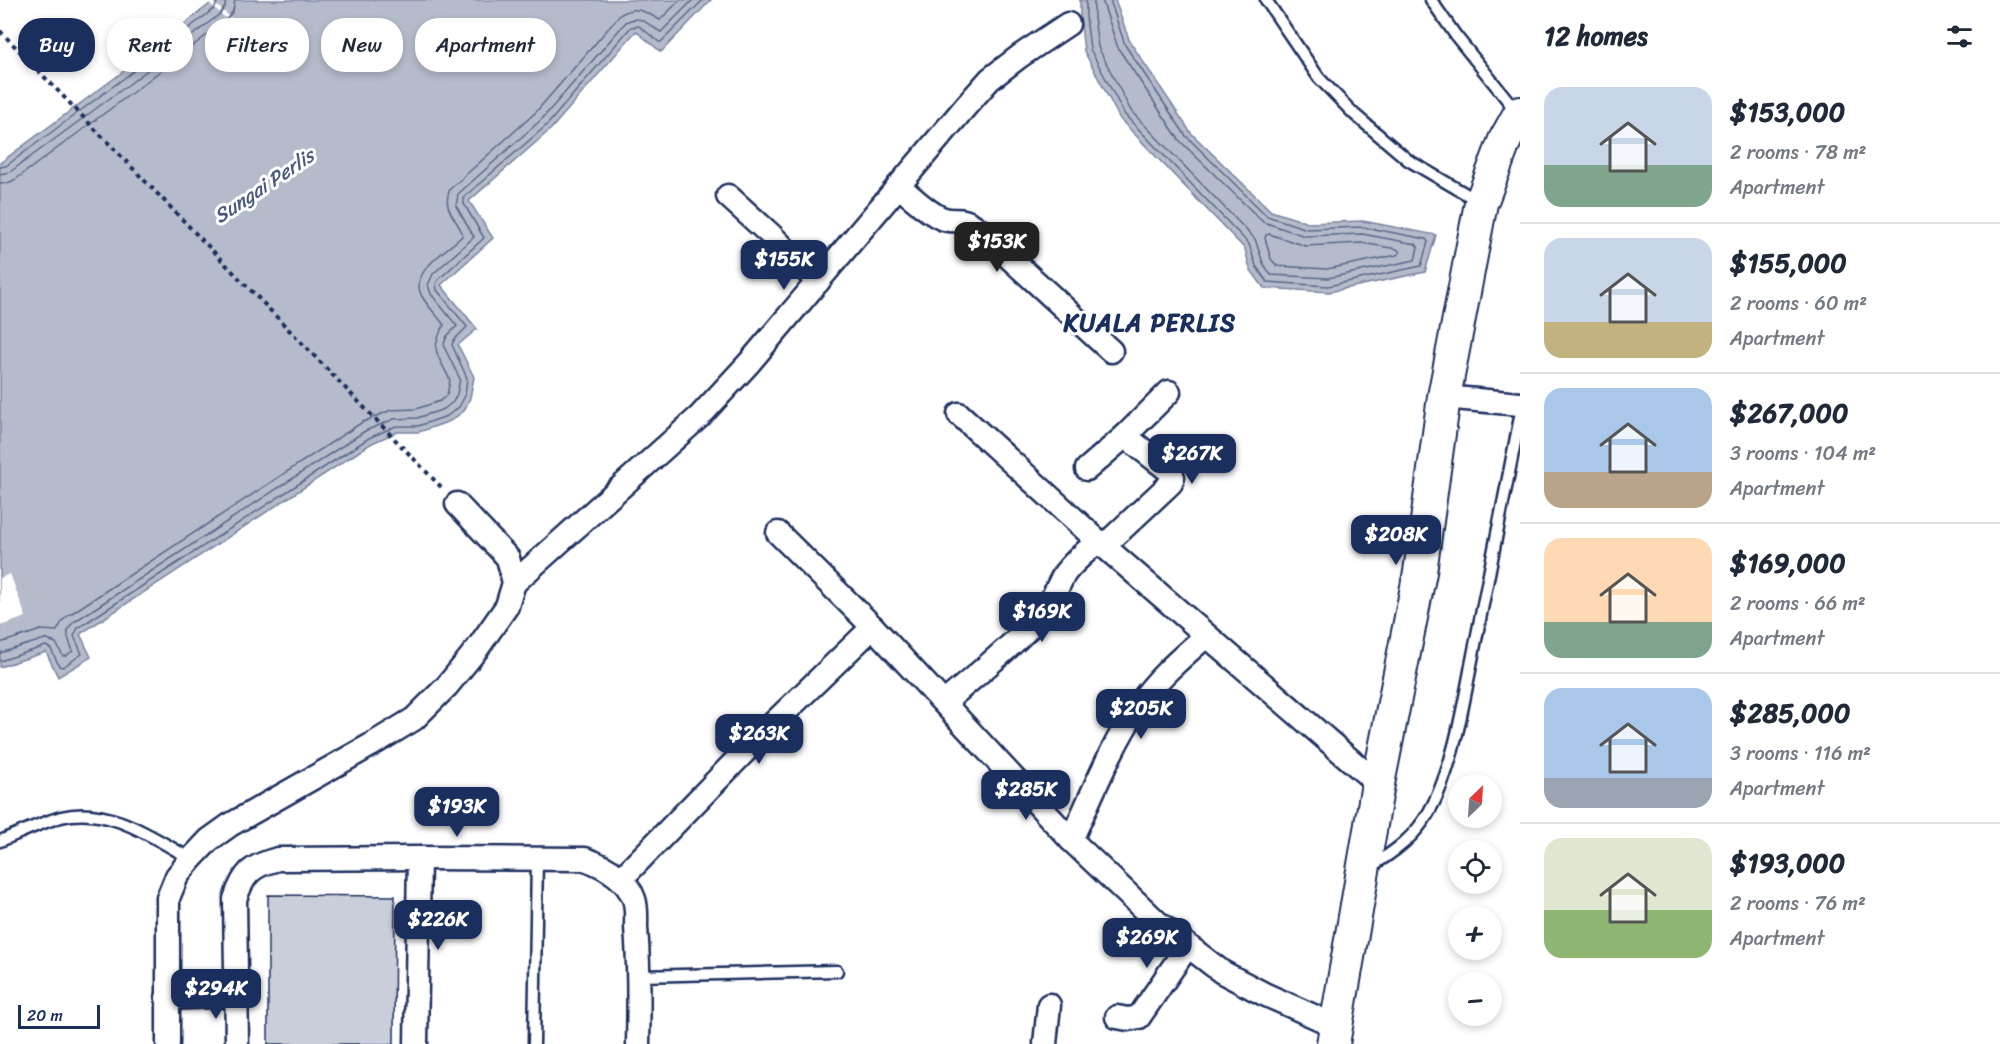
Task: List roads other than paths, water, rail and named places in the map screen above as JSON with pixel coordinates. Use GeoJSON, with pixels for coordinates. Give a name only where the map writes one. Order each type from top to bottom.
{"type":"FeatureCollection","features":[{"type":"Feature","properties":{"kind":"main road"},"geometry":{"type":"LineString","coordinates":[[1334,1035],[1378,784],[1420,572],[1444,397],[1481,202],[1504,140],[1520,115]]}},
{"type":"Feature","properties":{"kind":"street"},"geometry":{"type":"LineString","coordinates":[[514,583],[700,416],[749,363],[990,79],[1068,24]]}},
{"type":"Feature","properties":{"kind":"street"},"geometry":{"type":"LineString","coordinates":[[898,186],[936,215],[950,220],[963,220],[977,228],[1111,351]]}},
{"type":"Feature","properties":{"kind":"street"},"geometry":{"type":"LineString","coordinates":[[728,195],[818,282]]}},
{"type":"Feature","properties":{"kind":"street"},"geometry":{"type":"LineString","coordinates":[[1086,469],[1125,436],[1169,392]]}},
{"type":"Feature","properties":{"kind":"street"},"geometry":{"type":"LineString","coordinates":[[1444,397],[1520,405]]}},
{"type":"Feature","properties":{"kind":"street"},"geometry":{"type":"LineString","coordinates":[[959,414],[1101,544],[1378,784]]}},
{"type":"Feature","properties":{"kind":"street"},"geometry":{"type":"LineString","coordinates":[[944,703],[1030,627],[1053,599],[1065,574],[1073,564],[1101,544],[1171,483],[1173,477],[1171,472],[1125,436]]}},
{"type":"Feature","properties":{"kind":"street"},"geometry":{"type":"LineString","coordinates":[[168,1044],[168,898],[177,876],[190,859],[209,840],[230,825],[414,719],[447,686],[507,606],[514,583],[508,558],[457,504]]}},
{"type":"Feature","properties":{"kind":"street"},"geometry":{"type":"LineString","coordinates":[[778,533],[873,627],[1071,840],[1157,922],[1222,972],[1334,1035]]}},
{"type":"Feature","properties":{"kind":"street"},"geometry":{"type":"LineString","coordinates":[[621,879],[755,741],[873,627]]}},
{"type":"Feature","properties":{"kind":"street"},"geometry":{"type":"LineString","coordinates":[[1071,840],[1123,731],[1140,703],[1175,663],[1206,636]]}},
{"type":"Feature","properties":{"kind":"street"},"geometry":{"type":"LineString","coordinates":[[416,1044],[419,858]]}},
{"type":"Feature","properties":{"kind":"street"},"geometry":{"type":"LineString","coordinates":[[237,1044],[235,899],[248,872],[261,864],[278,859],[419,858],[585,860],[611,870],[621,879],[634,899],[640,976],[638,1044]]}},
{"type":"Feature","properties":{"kind":"street"},"geometry":{"type":"LineString","coordinates":[[1117,1017],[1128,1019],[1139,1017],[1187,947]]}},
{"type":"Feature","properties":{"kind":"street"},"geometry":{"type":"LineString","coordinates":[[167,998],[235,995]]}},
{"type":"Feature","properties":{"kind":"street"},"geometry":{"type":"LineString","coordinates":[[1044,1044],[1049,1005]]}},
{"type":"Feature","properties":{"kind":"lane"},"geometry":{"type":"LineString","coordinates":[[1266,0],[1319,78],[1354,114],[1408,160],[1481,202]]}},
{"type":"Feature","properties":{"kind":"lane"},"geometry":{"type":"LineString","coordinates":[[1431,0],[1456,36],[1520,115]]}},
{"type":"Feature","properties":{"kind":"lane"},"geometry":{"type":"LineString","coordinates":[[1363,873],[1398,849],[1414,833],[1429,812],[1442,785],[1459,724],[1520,417]]}},
{"type":"Feature","properties":{"kind":"lane"},"geometry":{"type":"LineString","coordinates":[[0,841],[62,817],[95,814],[142,831],[190,859]]}},
{"type":"Feature","properties":{"kind":"lane"},"geometry":{"type":"LineString","coordinates":[[534,1044],[537,858]]}},
{"type":"Feature","properties":{"kind":"lane"},"geometry":{"type":"LineString","coordinates":[[640,976],[837,971]]}},
{"type":"Feature","properties":{"kind":"water","name":"Sungai Perlis"},"geometry":{"type":"Polygon","coordinates":[[[215,0],[711,0],[661,52],[636,31],[551,129],[469,201],[493,238],[441,285],[477,329],[458,345],[474,377],[470,398],[464,411],[450,421],[419,432],[397,432],[372,443],[80,634],[91,657],[58,677],[46,652],[0,667],[0,163],[123,72],[193,72],[192,18],[215,0]]]}},
{"type":"Feature","properties":{"kind":"water"},"geometry":{"type":"Polygon","coordinates":[[[1080,0],[1115,0],[1130,42],[1191,133],[1271,211],[1308,223],[1363,221],[1436,235],[1425,272],[1329,292],[1264,288],[1250,269],[1245,249],[1120,119],[1084,51],[1080,0]]]}},
{"type":"Feature","properties":{"kind":"district","name":"KUALA PERLIS"},"geometry":{"type":"Point","coordinates":[1150,323]}}]}
